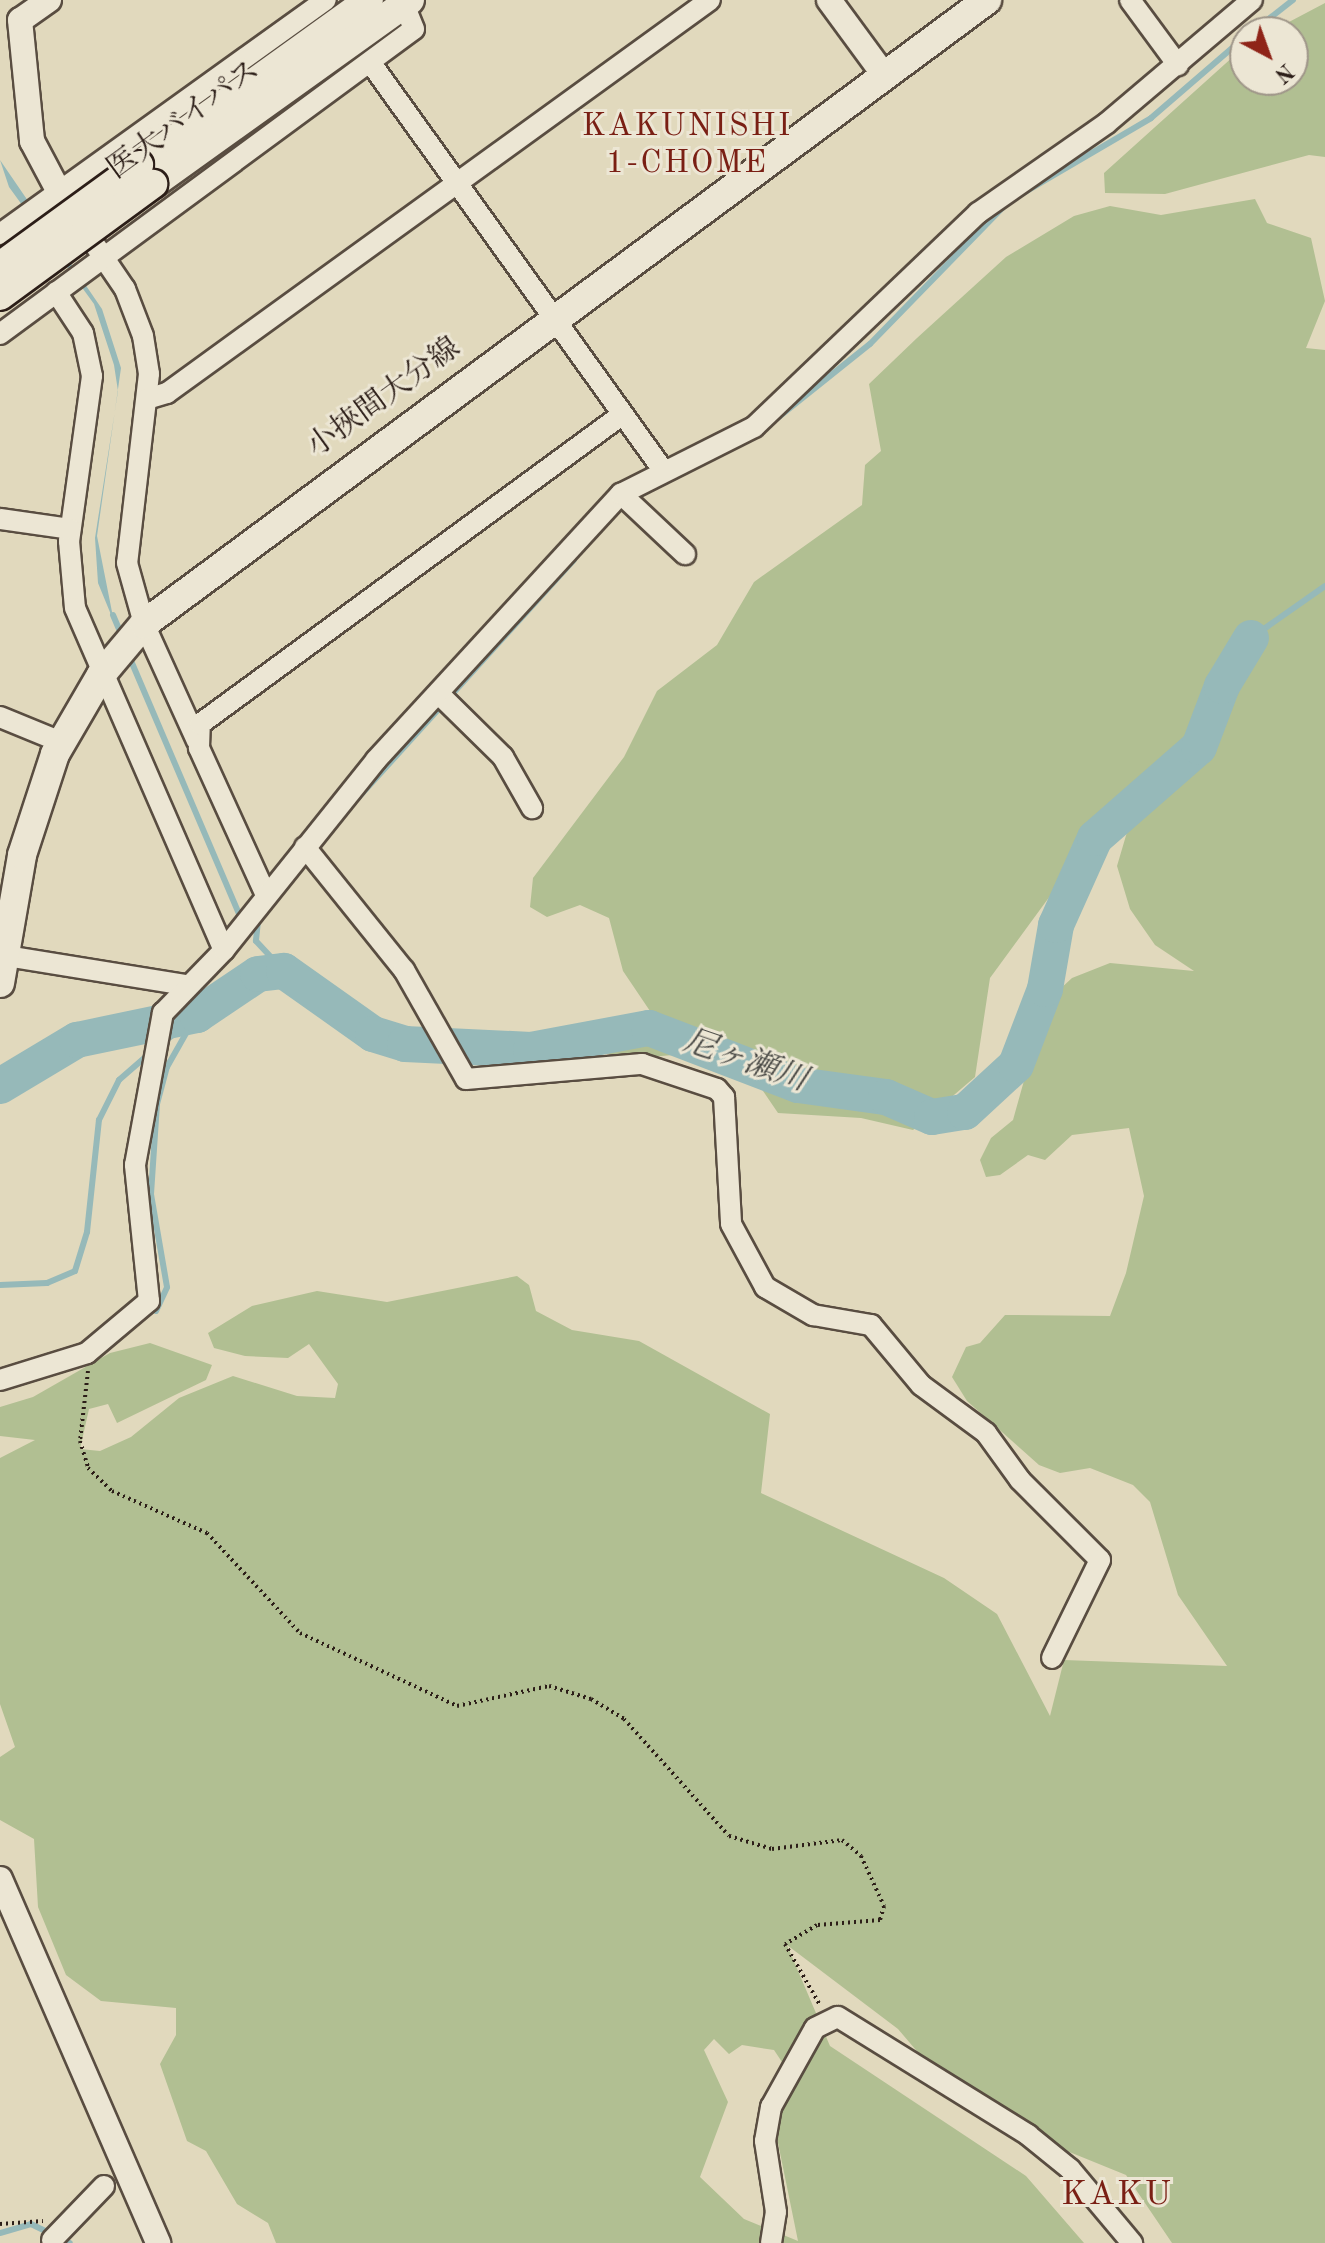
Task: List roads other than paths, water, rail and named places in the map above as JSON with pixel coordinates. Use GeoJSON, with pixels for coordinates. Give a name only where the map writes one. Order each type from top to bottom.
{"type":"FeatureCollection","features":[{"type":"Feature","properties":{"kind":"main road","name":"医大バイパス"},"geometry":{"type":"LineString","coordinates":[[0,296],[146,175],[369,0]]}},
{"type":"Feature","properties":{"kind":"main road","name":"小挾間大分線"},"geometry":{"type":"LineString","coordinates":[[1,964],[30,822],[61,742],[101,675],[132,637],[553,316],[987,0]]}},
{"type":"Feature","properties":{"kind":"main road","name":"医大バイパス"},"geometry":{"type":"LineString","coordinates":[[0,266],[146,175],[406,1]]}},
{"type":"Feature","properties":{"kind":"street"},"geometry":{"type":"LineString","coordinates":[[49,0],[19,10],[32,141],[58,190],[103,256],[143,336],[147,399],[126,551],[132,637],[197,741],[266,895]]}},
{"type":"Feature","properties":{"kind":"street"},"geometry":{"type":"LineString","coordinates":[[0,234],[326,0]]}},
{"type":"Feature","properties":{"kind":"street"},"geometry":{"type":"LineString","coordinates":[[147,399],[167,393],[710,0]]}},
{"type":"Feature","properties":{"kind":"street"},"geometry":{"type":"LineString","coordinates":[[829,0],[884,75]]}},
{"type":"Feature","properties":{"kind":"street"},"geometry":{"type":"LineString","coordinates":[[1130,0],[1178,65]]}},
{"type":"Feature","properties":{"kind":"street"},"geometry":{"type":"LineString","coordinates":[[0,1380],[87,1353],[138,1314],[151,1293],[135,1188],[151,1068],[163,1013],[186,985],[230,942],[305,847],[439,694],[621,494],[663,470],[754,427],[978,213],[1178,65],[1252,0]]}},
{"type":"Feature","properties":{"kind":"street"},"geometry":{"type":"LineString","coordinates":[[0,334],[417,26],[406,1]]}},
{"type":"Feature","properties":{"kind":"street"},"geometry":{"type":"LineString","coordinates":[[370,62],[663,470]]}},
{"type":"Feature","properties":{"kind":"street"},"geometry":{"type":"LineString","coordinates":[[56,292],[83,333],[92,376],[70,529],[71,590],[101,675],[230,942]]}},
{"type":"Feature","properties":{"kind":"street"},"geometry":{"type":"LineString","coordinates":[[197,741],[203,721],[623,414]]}},
{"type":"Feature","properties":{"kind":"street"},"geometry":{"type":"LineString","coordinates":[[621,494],[685,554]]}},
{"type":"Feature","properties":{"kind":"street"},"geometry":{"type":"LineString","coordinates":[[0,519],[70,529]]}},
{"type":"Feature","properties":{"kind":"street"},"geometry":{"type":"LineString","coordinates":[[439,694],[503,757],[532,808]]}},
{"type":"Feature","properties":{"kind":"street"},"geometry":{"type":"LineString","coordinates":[[0,717],[61,742]]}},
{"type":"Feature","properties":{"kind":"street"},"geometry":{"type":"LineString","coordinates":[[305,847],[388,948],[464,1074],[494,1081],[642,1064],[717,1089],[724,1097],[731,1224],[765,1287],[813,1315],[871,1325],[921,1385],[980,1427],[1020,1480],[1100,1560],[1052,1658]]}},
{"type":"Feature","properties":{"kind":"street"},"geometry":{"type":"LineString","coordinates":[[1,964],[186,985]]}},
{"type":"Feature","properties":{"kind":"street"},"geometry":{"type":"LineString","coordinates":[[0,1879],[158,2243]]}},
{"type":"Feature","properties":{"kind":"street"},"geometry":{"type":"LineString","coordinates":[[771,2243],[776,2212],[766,2124],[783,2075],[827,2021],[848,2018],[1028,2135],[1070,2169],[1132,2243]]}},
{"type":"Feature","properties":{"kind":"street"},"geometry":{"type":"LineString","coordinates":[[58,2234],[104,2186]]}},
{"type":"Feature","properties":{"kind":"water"},"geometry":{"type":"Polygon","coordinates":[[[0,160],[102,309],[121,368],[118,390],[114,365],[94,304],[9,187],[0,160]]]}},
{"type":"Feature","properties":{"kind":"water"},"geometry":{"type":"Polygon","coordinates":[[[115,412],[97,536],[114,622],[98,583],[95,538],[115,412]]]}},
{"type":"Feature","properties":{"kind":"waterway"},"geometry":{"type":"LineString","coordinates":[[1272,16],[1293,0]]}},
{"type":"Feature","properties":{"kind":"waterway"},"geometry":{"type":"LineString","coordinates":[[1020,195],[1151,118],[1229,51]]}},
{"type":"Feature","properties":{"kind":"waterway"},"geometry":{"type":"LineString","coordinates":[[755,436],[870,344],[1004,206]]}},
{"type":"Feature","properties":{"kind":"waterway"},"geometry":{"type":"LineString","coordinates":[[358,798],[574,560]]}},
{"type":"Feature","properties":{"kind":"waterway"},"geometry":{"type":"LineString","coordinates":[[1251,638],[1325,586]]}},
{"type":"Feature","properties":{"kind":"waterway"},"geometry":{"type":"LineString","coordinates":[[113,615],[123,638]]}},
{"type":"Feature","properties":{"kind":"waterway","name":"尼ヶ瀬川"},"geometry":{"type":"LineString","coordinates":[[0,1086],[77,1040],[197,1015],[258,974],[284,971],[373,1034],[405,1044],[531,1050],[649,1028],[798,1085],[886,1097],[932,1117],[965,1112],[1016,1065],[1045,989],[1056,925],[1095,838],[1199,747],[1222,686],[1251,638]]}},
{"type":"Feature","properties":{"kind":"waterway"},"geometry":{"type":"LineString","coordinates":[[129,656],[242,921]]}},
{"type":"Feature","properties":{"kind":"waterway"},"geometry":{"type":"LineString","coordinates":[[258,921],[256,941],[284,971]]}},
{"type":"Feature","properties":{"kind":"waterway"},"geometry":{"type":"LineString","coordinates":[[163,1043],[197,1015]]}},
{"type":"Feature","properties":{"kind":"waterway"},"geometry":{"type":"LineString","coordinates":[[156,1311],[167,1287],[151,1194],[157,1104],[167,1067],[193,1021]]}},
{"type":"Feature","properties":{"kind":"waterway"},"geometry":{"type":"LineString","coordinates":[[0,1285],[47,1283],[75,1271],[87,1232],[99,1120],[119,1080],[148,1055]]}},
{"type":"Feature","properties":{"kind":"waterway"},"geometry":{"type":"LineString","coordinates":[[0,2233],[31,2224],[70,2243]]}},
{"type":"Feature","properties":{"kind":"district","name":"KAKUNISHI 1-CHOME"},"geometry":{"type":"Point","coordinates":[687,146]}},
{"type":"Feature","properties":{"kind":"district","name":"KAKU"},"geometry":{"type":"Point","coordinates":[1117,2196]}}]}
